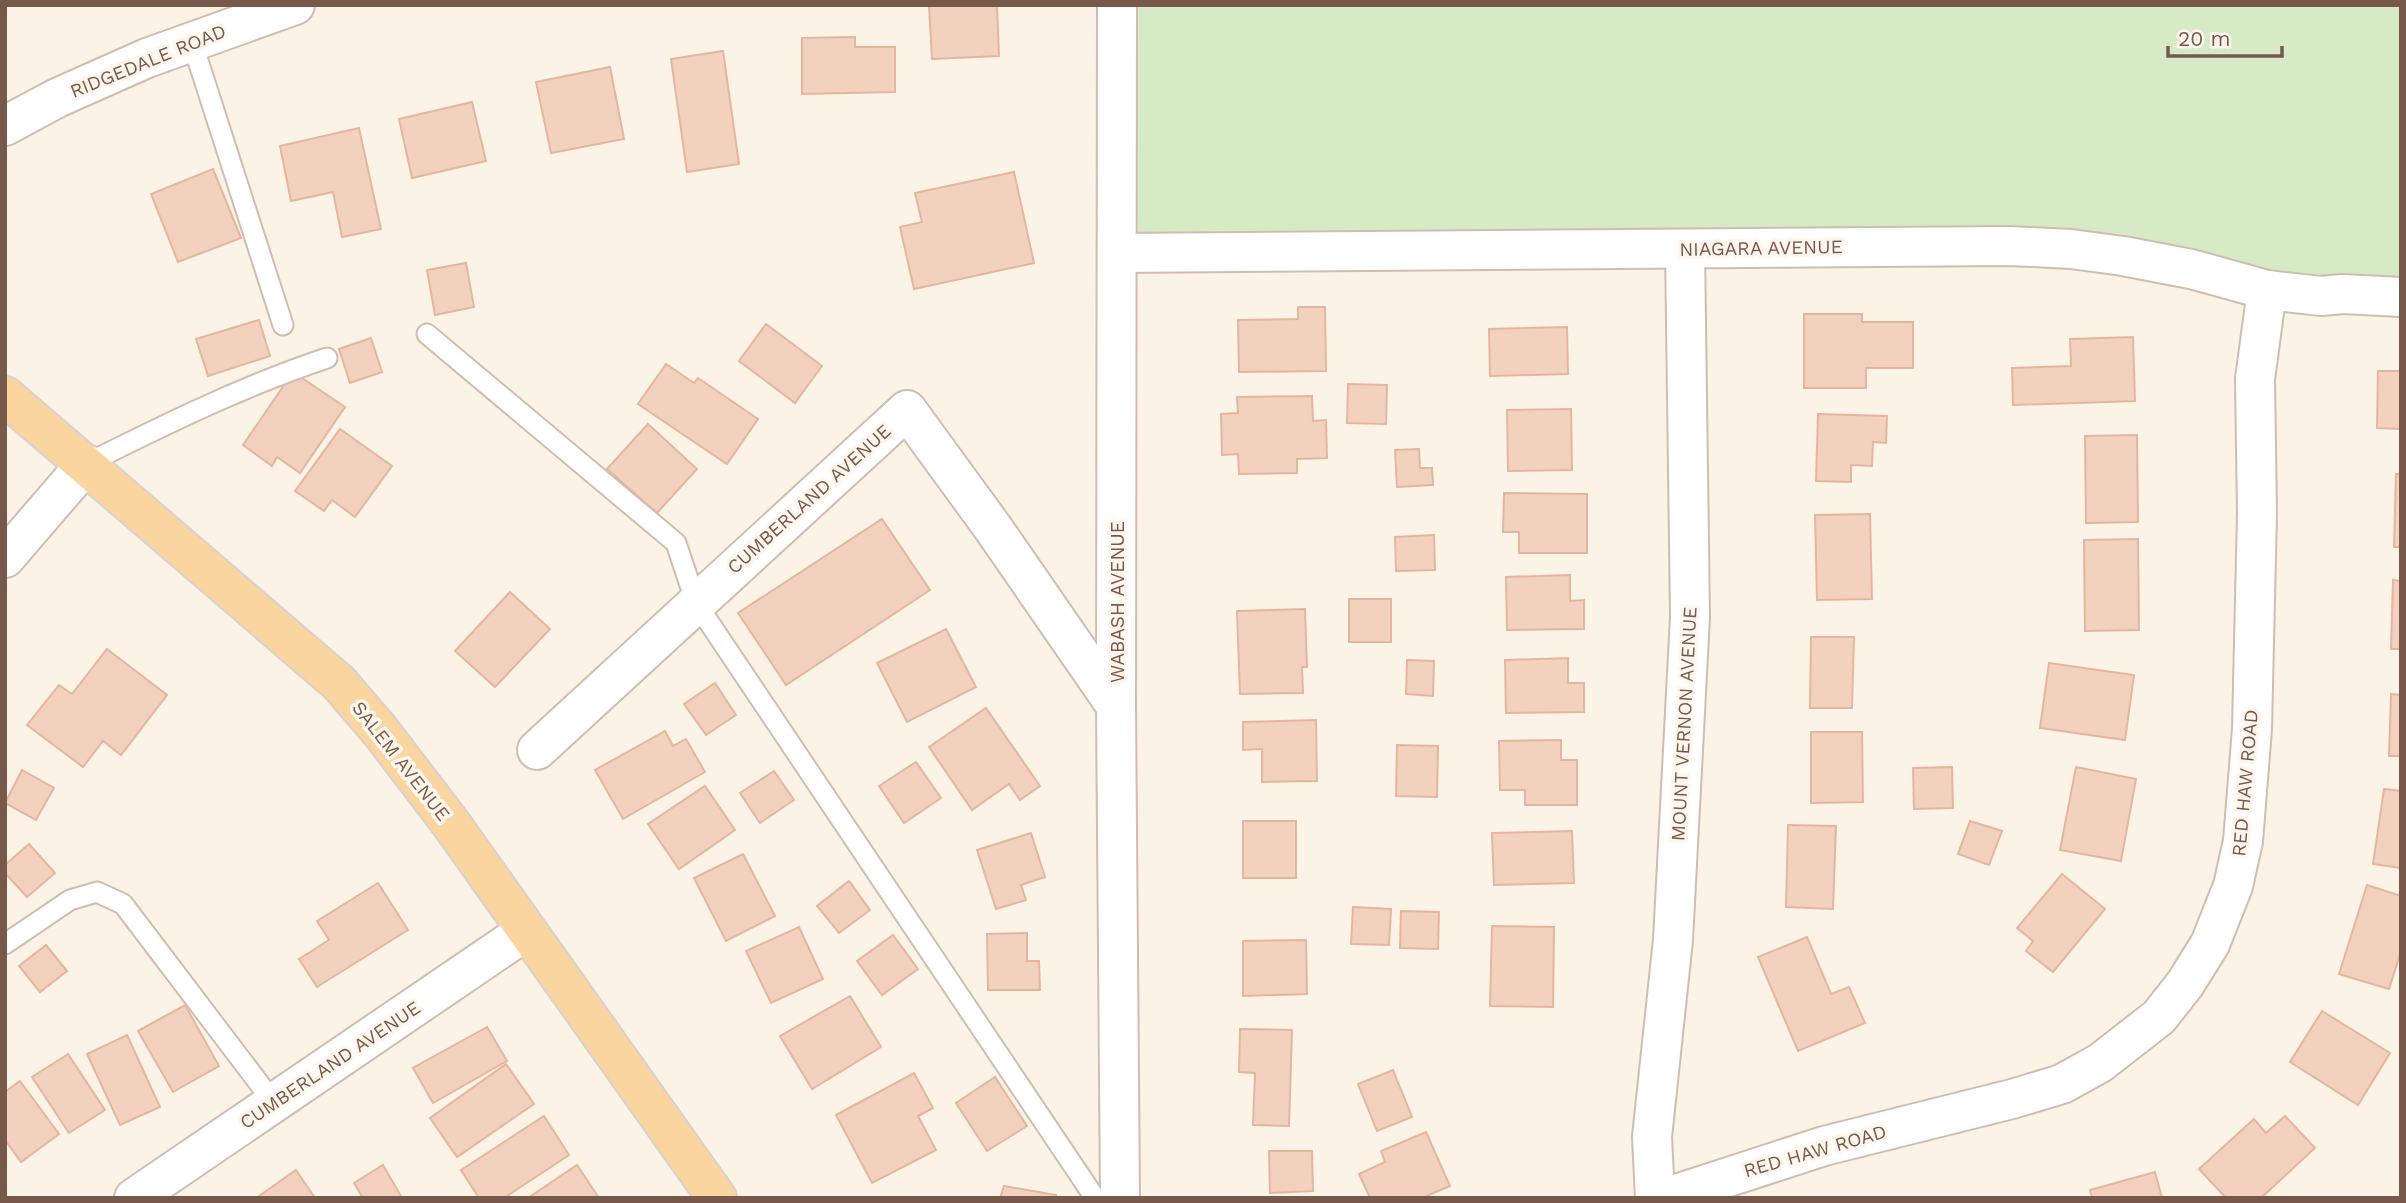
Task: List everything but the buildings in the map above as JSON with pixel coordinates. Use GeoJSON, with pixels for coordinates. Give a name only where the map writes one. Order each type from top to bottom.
{"type":"FeatureCollection","features":[{"type":"Feature","properties":{"kind":"main road","name":"SALEM AVENUE"},"geometry":{"type":"LineString","coordinates":[[5,397],[339,683],[381,732],[452,825],[708,1194]]}},
{"type":"Feature","properties":{"kind":"street","name":"RIDGEDALE ROAD"},"geometry":{"type":"LineString","coordinates":[[5,126],[68,93],[147,58],[295,5]]}},
{"type":"Feature","properties":{"kind":"street","name":"WABASH AVENUE"},"geometry":{"type":"LineString","coordinates":[[1116,5],[1116,706],[1120,1198]]}},
{"type":"Feature","properties":{"kind":"street","name":"NIAGARA AVENUE"},"geometry":{"type":"LineString","coordinates":[[1117,253],[1997,246],[2123,256],[2191,269],[2267,290],[2320,296],[2343,294],[2401,297]]}},
{"type":"Feature","properties":{"kind":"street","name":"MOUNT VERNON AVENUE"},"geometry":{"type":"LineString","coordinates":[[1655,1198],[1653,1138],[1672,940],[1690,617],[1685,249]]}},
{"type":"Feature","properties":{"kind":"street","name":"RED HAW ROAD"},"geometry":{"type":"LineString","coordinates":[[1664,1198],[1824,1146],[2012,1100],[2062,1084],[2101,1063],[2159,1017],[2185,984],[2210,944],[2233,887],[2243,842],[2252,729],[2257,527],[2255,379],[2267,290]]}},
{"type":"Feature","properties":{"kind":"street","name":"CUMBERLAND AVENUE"},"geometry":{"type":"LineString","coordinates":[[537,750],[907,410],[993,528],[1116,706]]}},
{"type":"Feature","properties":{"kind":"street"},"geometry":{"type":"LineString","coordinates":[[5,558],[86,464]]}},
{"type":"Feature","properties":{"kind":"street","name":"CUMBERLAND AVENUE"},"geometry":{"type":"LineString","coordinates":[[134,1198],[526,931]]}},
{"type":"Feature","properties":{"kind":"lane"},"geometry":{"type":"LineString","coordinates":[[192,42],[283,325]]}},
{"type":"Feature","properties":{"kind":"lane"},"geometry":{"type":"LineString","coordinates":[[427,334],[676,543],[696,603],[1094,1198]]}},
{"type":"Feature","properties":{"kind":"lane"},"geometry":{"type":"LineString","coordinates":[[86,464],[180,416],[327,359]]}},
{"type":"Feature","properties":{"kind":"lane"},"geometry":{"type":"LineString","coordinates":[[5,944],[70,900],[97,892],[123,904],[274,1103]]}},
{"type":"Feature","properties":{"kind":"green space"},"geometry":{"type":"Polygon","coordinates":[[[1117,5],[2401,5],[2401,297],[2123,256],[1117,253],[1117,5]]]}}]}
